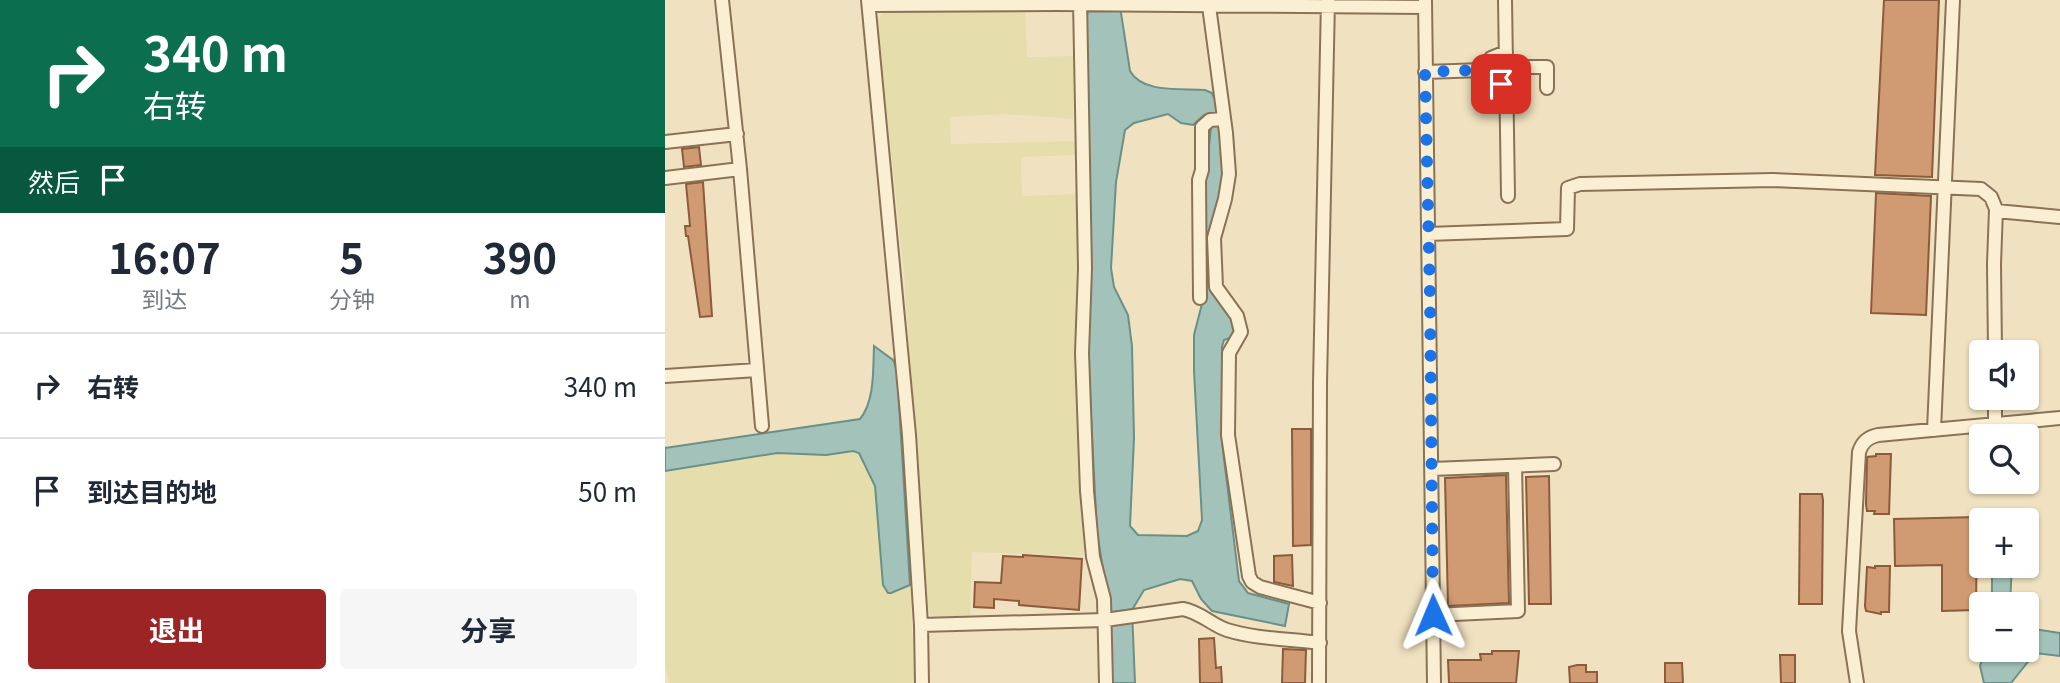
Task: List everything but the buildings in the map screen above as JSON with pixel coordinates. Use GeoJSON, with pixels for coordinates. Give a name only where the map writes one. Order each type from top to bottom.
{"type":"FeatureCollection","features":[{"type":"Feature","properties":{"kind":"street"},"geometry":{"type":"LineString","coordinates":[[722,0],[737,134],[762,426]]}},
{"type":"Feature","properties":{"kind":"street"},"geometry":{"type":"LineString","coordinates":[[1505,0],[1508,196]]}},
{"type":"Feature","properties":{"kind":"street"},"geometry":{"type":"LineString","coordinates":[[1934,430],[1953,0]]}},
{"type":"Feature","properties":{"kind":"street"},"geometry":{"type":"LineString","coordinates":[[922,683],[921,625],[902,354],[868,2],[1122,5],[1425,3],[1433,683]]}},
{"type":"Feature","properties":{"kind":"street"},"geometry":{"type":"LineString","coordinates":[[1082,3],[1085,269],[1082,353],[1087,491],[1093,557],[1104,598],[1106,683]]}},
{"type":"Feature","properties":{"kind":"street"},"geometry":{"type":"LineString","coordinates":[[1319,683],[1320,383],[1327,3]]}},
{"type":"Feature","properties":{"kind":"street"},"geometry":{"type":"LineString","coordinates":[[1206,4],[1217,120],[1229,174],[1214,238],[1216,287],[1237,316],[1241,332],[1240,338],[1230,348],[1229,353],[1228,435],[1249,576],[1252,582],[1260,587],[1320,603]]}},
{"type":"Feature","properties":{"kind":"street"},"geometry":{"type":"LineString","coordinates":[[1483,70],[1491,58],[1506,52]]}},
{"type":"Feature","properties":{"kind":"street"},"geometry":{"type":"LineString","coordinates":[[1506,67],[1547,67],[1547,88]]}},
{"type":"Feature","properties":{"kind":"street"},"geometry":{"type":"LineString","coordinates":[[1425,72],[1483,70],[1492,80],[1507,85]]}},
{"type":"Feature","properties":{"kind":"street"},"geometry":{"type":"LineString","coordinates":[[1200,298],[1199,180],[1202,170],[1202,127],[1217,120]]}},
{"type":"Feature","properties":{"kind":"street"},"geometry":{"type":"LineString","coordinates":[[665,142],[737,134]]}},
{"type":"Feature","properties":{"kind":"street"},"geometry":{"type":"LineString","coordinates":[[665,178],[740,169]]}},
{"type":"Feature","properties":{"kind":"street"},"geometry":{"type":"LineString","coordinates":[[1429,234],[1567,229],[1568,188],[1580,184],[1773,180],[1985,191],[1991,197],[1996,211],[1995,340]]}},
{"type":"Feature","properties":{"kind":"street"},"geometry":{"type":"LineString","coordinates":[[1996,211],[2060,217]]}},
{"type":"Feature","properties":{"kind":"street"},"geometry":{"type":"LineString","coordinates":[[665,376],[757,370]]}},
{"type":"Feature","properties":{"kind":"street"},"geometry":{"type":"LineString","coordinates":[[1995,410],[1995,424],[2060,418]]}},
{"type":"Feature","properties":{"kind":"street"},"geometry":{"type":"LineString","coordinates":[[1857,683],[1850,631],[1859,452],[1865,441],[1873,436],[1969,427]]}},
{"type":"Feature","properties":{"kind":"street"},"geometry":{"type":"LineString","coordinates":[[1432,469],[1554,464]]}},
{"type":"Feature","properties":{"kind":"street"},"geometry":{"type":"LineString","coordinates":[[1433,615],[1518,611],[1515,466]]}},
{"type":"Feature","properties":{"kind":"street"},"geometry":{"type":"LineString","coordinates":[[921,625],[1106,620],[1188,610],[1231,631],[1319,643]]}},
{"type":"Feature","properties":{"kind":"shaded area"},"geometry":{"type":"Polygon","coordinates":[[[1025,10],[1027,57],[1073,56],[1073,119],[1005,114],[950,117],[951,144],[1076,141],[1077,155],[1021,157],[1022,196],[1078,194],[1076,351],[1084,556],[972,552],[970,617],[937,618],[925,608],[904,272],[877,22],[883,11],[1025,10]]]}},
{"type":"Feature","properties":{"kind":"shaded area"},"geometry":{"type":"Polygon","coordinates":[[[853,451],[859,453],[875,486],[884,588],[901,590],[910,585],[915,683],[669,683],[665,664],[665,471],[777,453],[826,455],[853,451]]]}},
{"type":"Feature","properties":{"kind":"water"},"geometry":{"type":"Polygon","coordinates":[[[1119,0],[1130,71],[1136,78],[1153,87],[1205,90],[1212,93],[1215,100],[1225,166],[1213,289],[1235,329],[1235,336],[1224,340],[1222,347],[1222,442],[1239,581],[1248,593],[1289,604],[1285,626],[1212,611],[1201,599],[1192,581],[1180,579],[1144,590],[1132,610],[1135,683],[1111,683],[1110,610],[1097,533],[1087,338],[1088,9],[1119,0]],[[1168,114],[1134,123],[1125,130],[1116,182],[1111,268],[1114,287],[1128,315],[1132,346],[1134,438],[1130,526],[1138,535],[1187,536],[1198,531],[1202,520],[1194,335],[1204,296],[1203,203],[1210,114],[1204,115],[1193,125],[1181,123],[1168,114]]]}},
{"type":"Feature","properties":{"kind":"water"},"geometry":{"type":"Polygon","coordinates":[[[874,346],[893,360],[897,370],[910,585],[891,593],[888,593],[883,585],[875,486],[859,453],[777,453],[665,471],[665,448],[860,419],[871,394],[874,346]]]}},
{"type":"Feature","properties":{"kind":"water"},"geometry":{"type":"Polygon","coordinates":[[[1992,578],[2011,578],[2011,592],[1992,592],[1992,578]]]}},
{"type":"Feature","properties":{"kind":"water"},"geometry":{"type":"Polygon","coordinates":[[[2039,630],[2060,633],[2060,656],[2039,653],[2039,630]]]}},
{"type":"Feature","properties":{"kind":"water"},"geometry":{"type":"Polygon","coordinates":[[[1981,662],[2028,662],[2011,683],[1984,683],[1981,662]]]}},
{"type":"Feature","properties":{"kind":"route"},"geometry":{"type":"LineString","coordinates":[[1433,615],[1425,72],[1483,70],[1489,78],[1501,84]]}}]}
